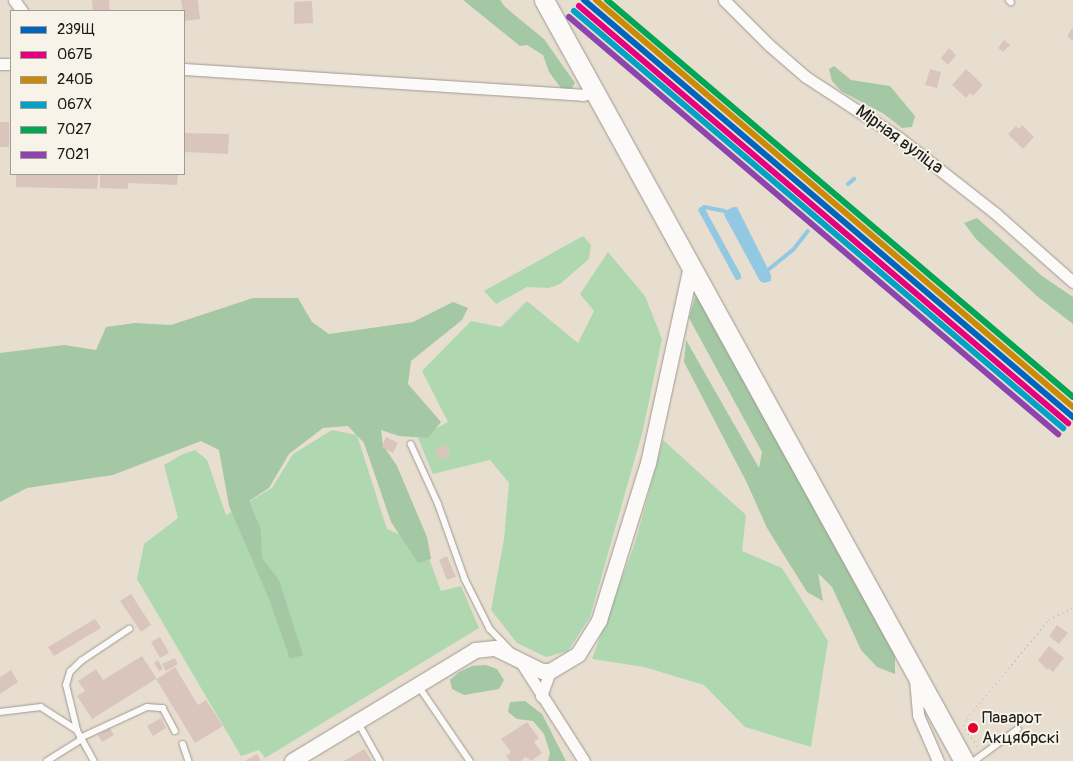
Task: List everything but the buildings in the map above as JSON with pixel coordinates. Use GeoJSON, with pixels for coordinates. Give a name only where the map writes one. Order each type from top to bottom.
{"type":"FeatureCollection","features":[{"type":"Feature","properties":{"kind":"main road"},"geometry":{"type":"LineString","coordinates":[[544,0],[915,672],[973,758]]}},
{"type":"Feature","properties":{"kind":"street","name":"Мірная вуліца"},"geometry":{"type":"LineString","coordinates":[[724,0],[769,45],[806,77],[898,136],[1070,276]]}},
{"type":"Feature","properties":{"kind":"street"},"geometry":{"type":"LineString","coordinates":[[185,69],[582,95],[596,92]]}},
{"type":"Feature","properties":{"kind":"street"},"geometry":{"type":"LineString","coordinates":[[541,696],[550,671],[578,654],[598,620],[648,462],[691,266]]}},
{"type":"Feature","properties":{"kind":"street"},"geometry":{"type":"LineString","coordinates":[[292,761],[475,650],[495,648],[533,668],[550,671]]}},
{"type":"Feature","properties":{"kind":"street"},"geometry":{"type":"LineString","coordinates":[[519,659],[584,761]]}},
{"type":"Feature","properties":{"kind":"street"},"geometry":{"type":"LineString","coordinates":[[915,672],[918,715],[938,761]]}},
{"type":"Feature","properties":{"kind":"lane"},"geometry":{"type":"LineString","coordinates":[[411,444],[438,503],[465,579],[490,628],[519,659]]}},
{"type":"Feature","properties":{"kind":"lane"},"geometry":{"type":"LineString","coordinates":[[94,761],[77,730],[66,685],[70,672],[81,661],[129,630]]}},
{"type":"Feature","properties":{"kind":"lane"},"geometry":{"type":"LineString","coordinates":[[418,685],[470,761]]}},
{"type":"Feature","properties":{"kind":"lane"},"geometry":{"type":"LineString","coordinates":[[0,712],[41,707],[77,730]]}},
{"type":"Feature","properties":{"kind":"lane"},"geometry":{"type":"LineString","coordinates":[[47,761],[89,732],[147,707],[163,708],[175,731]]}},
{"type":"Feature","properties":{"kind":"lane"},"geometry":{"type":"LineString","coordinates":[[358,722],[380,761]]}},
{"type":"Feature","properties":{"kind":"lane"},"geometry":{"type":"LineString","coordinates":[[974,761],[973,758],[1018,729]]}},
{"type":"Feature","properties":{"kind":"lane"},"geometry":{"type":"LineString","coordinates":[[183,744],[189,761]]}},
{"type":"Feature","properties":{"kind":"path"},"geometry":{"type":"LineString","coordinates":[[973,758],[964,726],[967,720],[1049,620],[1073,608]]}},
{"type":"Feature","properties":{"kind":"green space"},"geometry":{"type":"Polygon","coordinates":[[[463,0],[500,0],[505,7],[544,39],[575,83],[571,90],[561,88],[549,72],[543,55],[527,45],[520,46],[463,0]]]}},
{"type":"Feature","properties":{"kind":"green space"},"geometry":{"type":"Polygon","coordinates":[[[834,66],[851,80],[890,86],[915,116],[912,127],[902,128],[884,114],[841,91],[832,81],[829,69],[834,66]]]}},
{"type":"Feature","properties":{"kind":"green space"},"geometry":{"type":"Polygon","coordinates":[[[977,218],[1042,276],[1073,297],[1073,324],[1038,297],[976,239],[964,223],[977,218]]]}},
{"type":"Feature","properties":{"kind":"green space"},"geometry":{"type":"Polygon","coordinates":[[[583,236],[591,245],[589,259],[560,284],[549,288],[527,287],[496,304],[484,291],[583,236]]]}},
{"type":"Feature","properties":{"kind":"green space"},"geometry":{"type":"Polygon","coordinates":[[[608,252],[645,296],[662,339],[643,430],[590,617],[568,651],[546,657],[517,643],[491,610],[504,539],[509,483],[490,460],[433,474],[418,438],[448,422],[422,371],[471,321],[501,327],[527,301],[578,343],[594,311],[580,294],[608,252]]]}},
{"type":"Feature","properties":{"kind":"green space"},"geometry":{"type":"Polygon","coordinates":[[[698,287],[895,655],[895,674],[877,667],[861,650],[832,587],[818,573],[823,601],[807,592],[767,528],[747,483],[684,362],[686,340],[759,468],[762,452],[689,318],[698,287]]]}},
{"type":"Feature","properties":{"kind":"green space"},"geometry":{"type":"Polygon","coordinates":[[[253,298],[298,298],[312,322],[329,334],[413,322],[453,302],[468,308],[462,320],[411,361],[408,384],[441,422],[428,438],[399,436],[381,430],[383,445],[397,466],[427,537],[431,559],[418,563],[391,522],[364,443],[348,426],[323,428],[289,454],[269,488],[249,501],[261,530],[262,558],[279,580],[303,655],[290,659],[269,599],[229,506],[219,450],[201,441],[113,475],[27,488],[0,502],[0,353],[64,345],[96,350],[106,327],[135,323],[171,325],[253,298]]]}},
{"type":"Feature","properties":{"kind":"green space"},"geometry":{"type":"Polygon","coordinates":[[[332,430],[357,435],[387,529],[424,545],[441,591],[461,586],[479,628],[265,758],[259,750],[241,756],[137,579],[144,544],[178,518],[164,465],[181,455],[195,450],[207,460],[226,515],[272,488],[293,454],[332,430]]]}},
{"type":"Feature","properties":{"kind":"green space"},"geometry":{"type":"Polygon","coordinates":[[[663,440],[746,515],[742,551],[782,568],[828,641],[811,747],[745,727],[704,685],[644,667],[592,659],[635,543],[663,440]]]}},
{"type":"Feature","properties":{"kind":"green space"},"geometry":{"type":"Polygon","coordinates":[[[486,665],[497,669],[504,680],[499,689],[464,695],[452,689],[450,680],[459,672],[472,666],[486,665]]]}},
{"type":"Feature","properties":{"kind":"green space"},"geometry":{"type":"Polygon","coordinates":[[[525,701],[542,714],[566,761],[548,761],[550,753],[544,734],[533,721],[517,719],[508,712],[510,702],[525,701]]]}},
{"type":"Feature","properties":{"kind":"water"},"geometry":{"type":"Polygon","coordinates":[[[700,207],[704,207],[741,275],[741,279],[736,280],[698,210],[700,207]]]}},
{"type":"Feature","properties":{"kind":"water"},"geometry":{"type":"Polygon","coordinates":[[[737,207],[771,275],[771,281],[764,283],[760,281],[724,215],[725,211],[737,207]]]}},
{"type":"Feature","properties":{"kind":"waterway"},"geometry":{"type":"LineString","coordinates":[[848,184],[854,179]]}},
{"type":"Feature","properties":{"kind":"waterway"},"geometry":{"type":"LineString","coordinates":[[704,207],[725,211]]}},
{"type":"Feature","properties":{"kind":"waterway"},"geometry":{"type":"LineString","coordinates":[[768,270],[793,250],[808,231]]}},
{"type":"Feature","properties":{"kind":"transit line","name":"239Щ"},"geometry":{"type":"LineString","coordinates":[[584,0],[1073,417]]}},
{"type":"Feature","properties":{"kind":"transit line","name":"240Б"},"geometry":{"type":"LineString","coordinates":[[596,0],[1073,407]]}},
{"type":"Feature","properties":{"kind":"transit line","name":"7027"},"geometry":{"type":"LineString","coordinates":[[607,0],[1073,397]]}},
{"type":"Feature","properties":{"kind":"transit line","name":"067Б"},"geometry":{"type":"LineString","coordinates":[[579,6],[1068,423]]}},
{"type":"Feature","properties":{"kind":"transit line","name":"067Х"},"geometry":{"type":"LineString","coordinates":[[574,11],[1063,428]]}},
{"type":"Feature","properties":{"kind":"transit line","name":"7021"},"geometry":{"type":"LineString","coordinates":[[569,17],[1058,434]]}},
{"type":"Feature","properties":{"kind":"place","name":"Паварот Акцябрскі"},"geometry":{"type":"Point","coordinates":[973,728]}}]}
